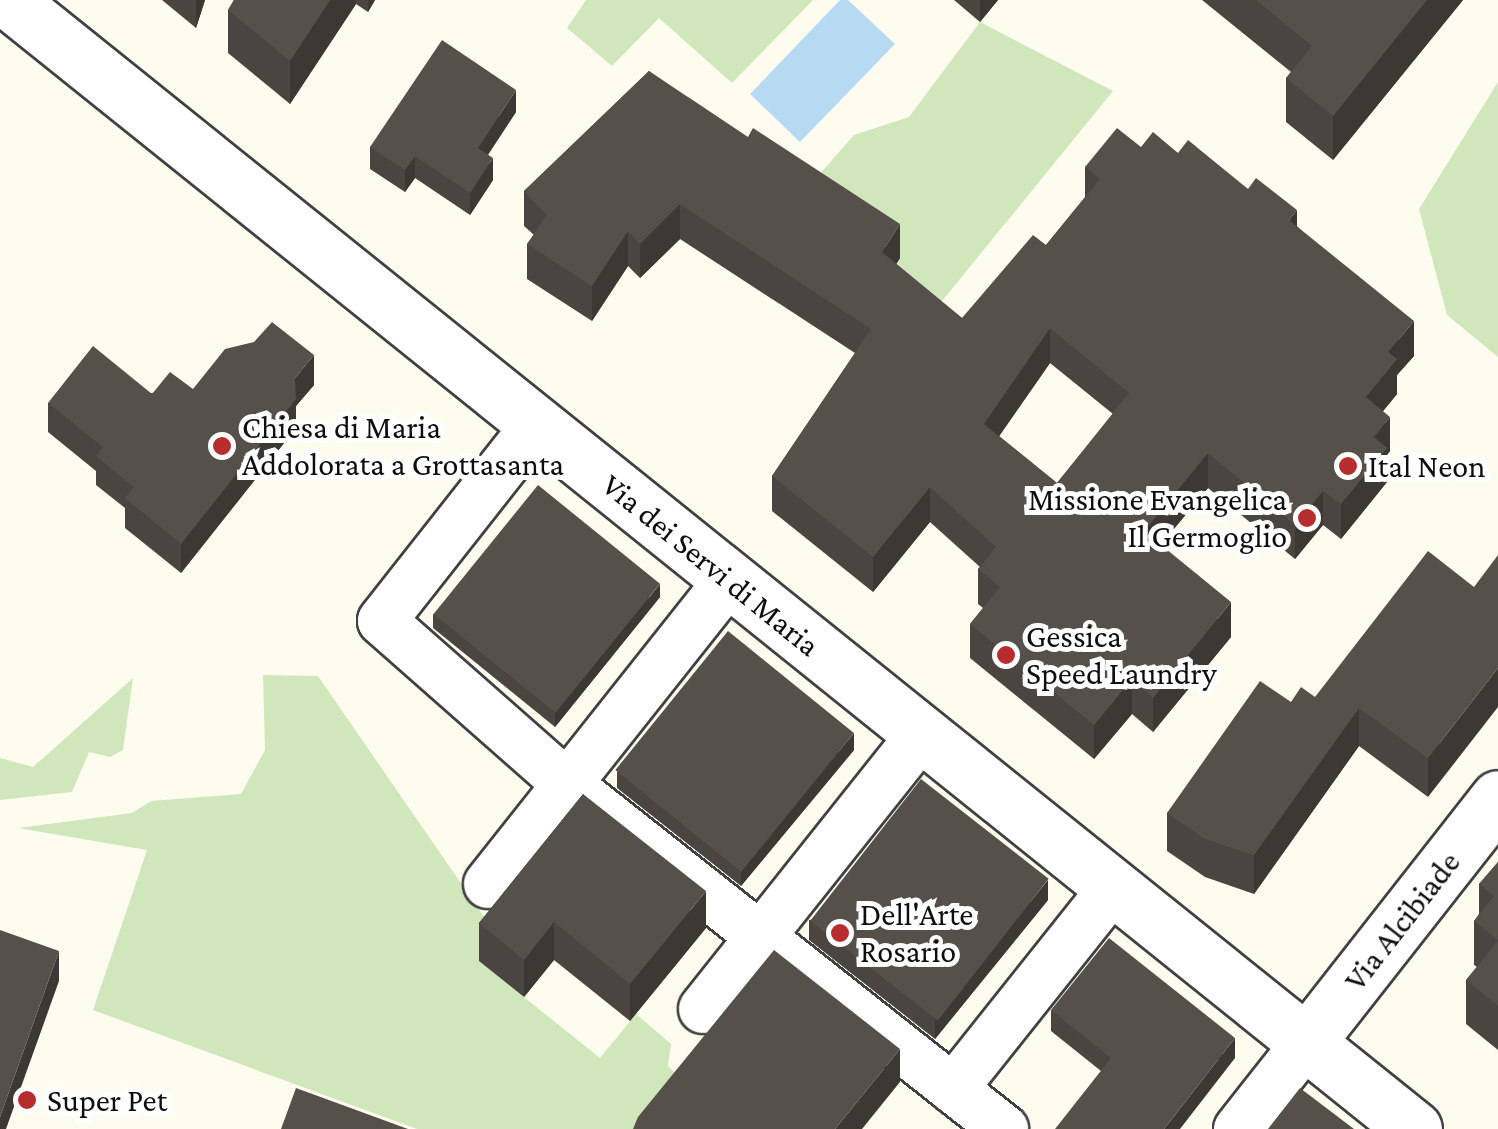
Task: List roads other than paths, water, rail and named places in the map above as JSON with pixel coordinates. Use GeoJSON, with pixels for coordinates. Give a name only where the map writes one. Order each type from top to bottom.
{"type":"FeatureCollection","features":[{"type":"Feature","properties":{"kind":"street","name":"Via dei Servi di Maria"},"geometry":{"type":"LineString","coordinates":[[8,0],[1414,1129]]}},
{"type":"Feature","properties":{"kind":"street"},"geometry":{"type":"LineString","coordinates":[[536,425],[382,621],[567,784],[1004,1129]]}},
{"type":"Feature","properties":{"kind":"street"},"geometry":{"type":"LineString","coordinates":[[488,884],[729,580]]}},
{"type":"Feature","properties":{"kind":"street"},"geometry":{"type":"LineString","coordinates":[[703,1009],[922,734]]}},
{"type":"Feature","properties":{"kind":"street","name":"Via Alcibiade"},"geometry":{"type":"LineString","coordinates":[[1306,1043],[1498,798]]}},
{"type":"Feature","properties":{"kind":"street"},"geometry":{"type":"LineString","coordinates":[[953,1089],[1113,888]]}},
{"type":"Feature","properties":{"kind":"street"},"geometry":{"type":"LineString","coordinates":[[1238,1129],[1306,1043]]}},
{"type":"Feature","properties":{"kind":"water"},"geometry":{"type":"Polygon","coordinates":[[[840,0],[848,0],[895,44],[800,142],[750,94],[840,0]]]}},
{"type":"Feature","properties":{"kind":"place","name":"Chiesa di Maria Addolorata a Grottasanta"},"geometry":{"type":"Point","coordinates":[222,446]}},
{"type":"Feature","properties":{"kind":"place","name":"Ital Neon"},"geometry":{"type":"Point","coordinates":[1348,466]}},
{"type":"Feature","properties":{"kind":"place","name":"Missione Evangelica Il Germoglio"},"geometry":{"type":"Point","coordinates":[1307,518]}},
{"type":"Feature","properties":{"kind":"place","name":"Gessica Speed Laundry"},"geometry":{"type":"Point","coordinates":[1006,655]}},
{"type":"Feature","properties":{"kind":"place","name":"Dell'Arte Rosario"},"geometry":{"type":"Point","coordinates":[840,933]}},
{"type":"Feature","properties":{"kind":"place","name":"Super Pet"},"geometry":{"type":"Point","coordinates":[27,1100]}}]}
